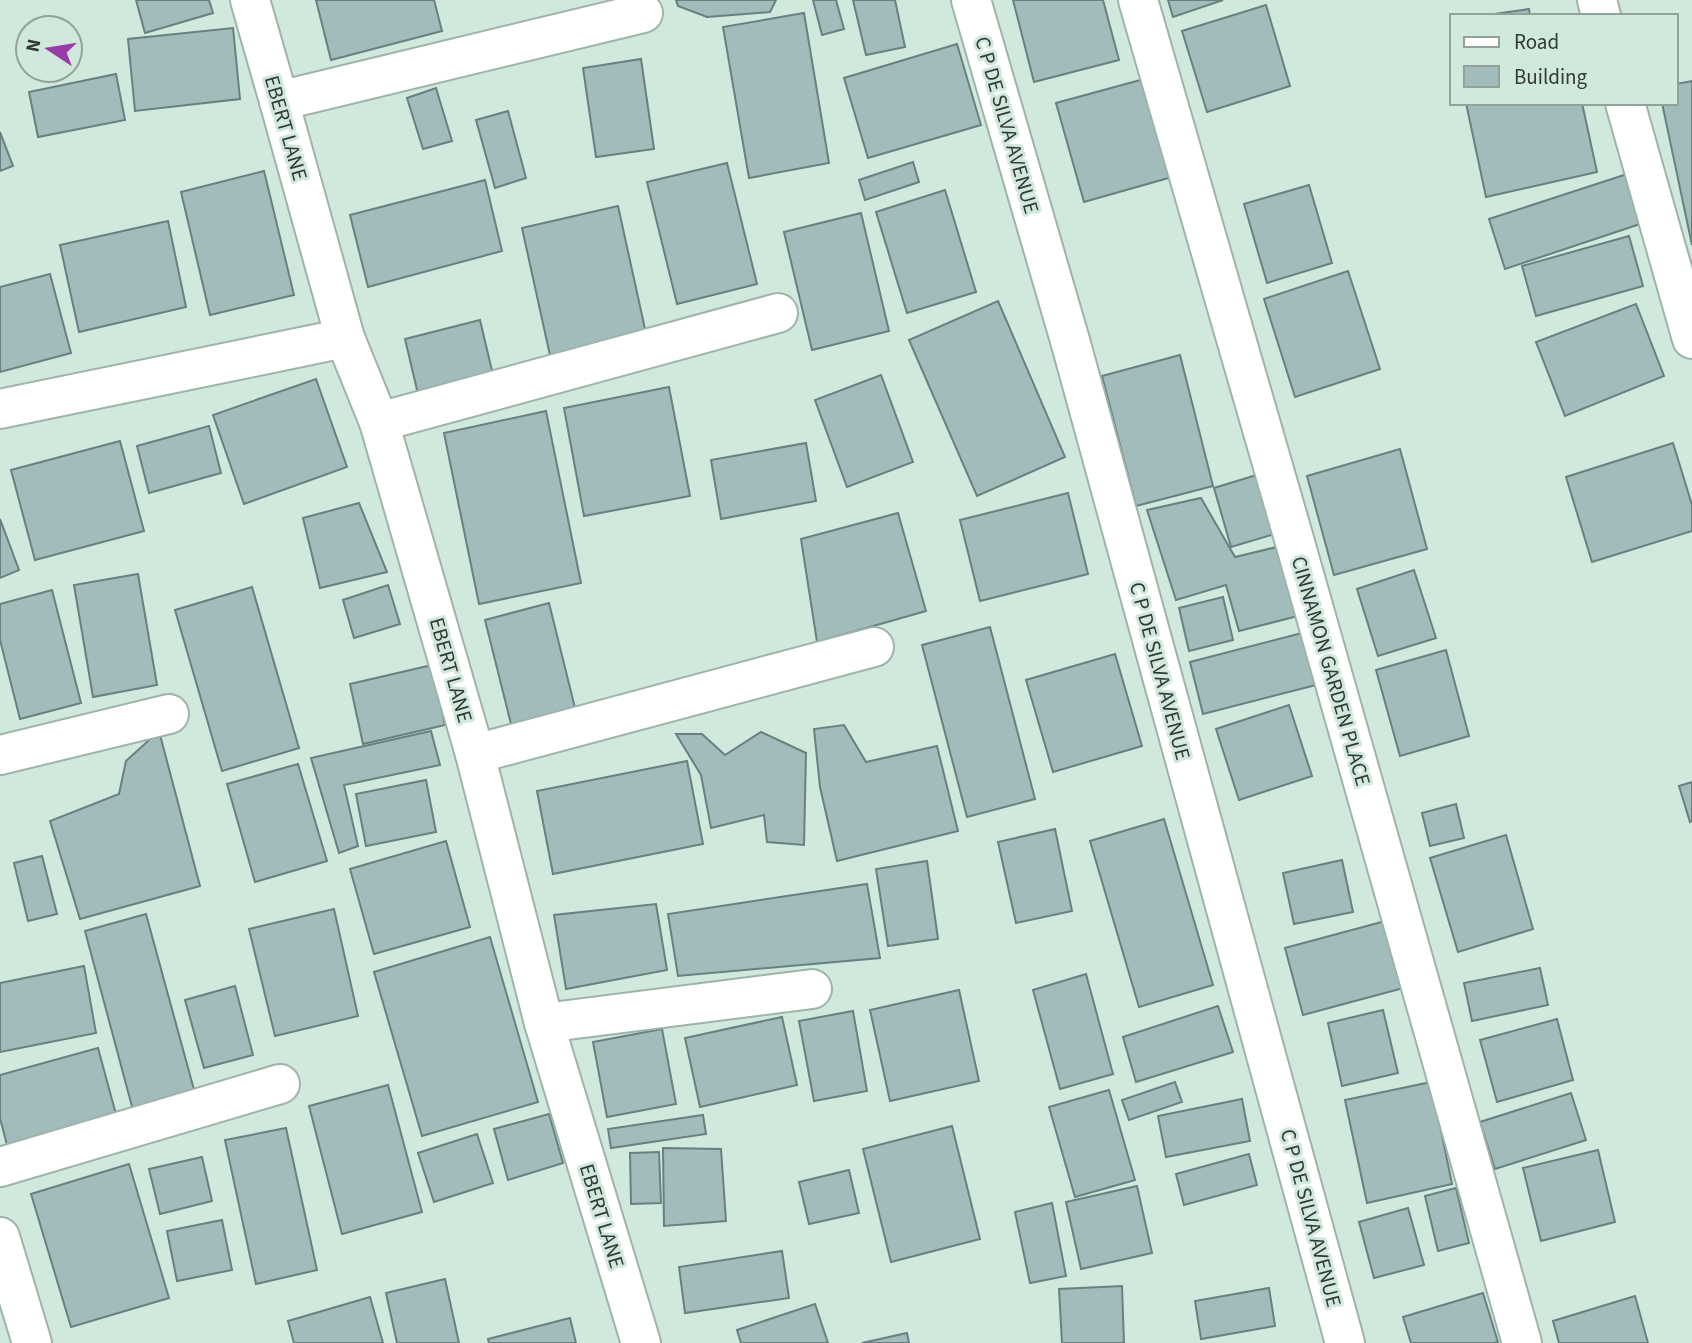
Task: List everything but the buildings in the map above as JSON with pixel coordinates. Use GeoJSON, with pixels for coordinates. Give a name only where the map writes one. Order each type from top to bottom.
{"type":"FeatureCollection","features":[{"type":"Feature","properties":{"kind":"street","name":"EBERT LANE"},"geometry":{"type":"LineString","coordinates":[[250,0],[345,338],[379,422],[475,754],[544,1023],[640,1343]]}},
{"type":"Feature","properties":{"kind":"street","name":"C P DE SILVA AVENUE"},"geometry":{"type":"LineString","coordinates":[[971,0],[1074,358],[1345,1343]]}},
{"type":"Feature","properties":{"kind":"street","name":"CINNAMON GARDEN PLACE"},"geometry":{"type":"LineString","coordinates":[[1138,0],[1522,1343]]}},
{"type":"Feature","properties":{"kind":"street"},"geometry":{"type":"LineString","coordinates":[[279,101],[643,13]]}},
{"type":"Feature","properties":{"kind":"street"},"geometry":{"type":"LineString","coordinates":[[1627,105],[1692,339]]}},
{"type":"Feature","properties":{"kind":"street"},"geometry":{"type":"LineString","coordinates":[[379,422],[778,313]]}},
{"type":"Feature","properties":{"kind":"street"},"geometry":{"type":"LineString","coordinates":[[0,409],[345,338]]}},
{"type":"Feature","properties":{"kind":"street"},"geometry":{"type":"LineString","coordinates":[[475,754],[874,647]]}},
{"type":"Feature","properties":{"kind":"street"},"geometry":{"type":"LineString","coordinates":[[0,755],[169,714]]}},
{"type":"Feature","properties":{"kind":"street"},"geometry":{"type":"LineString","coordinates":[[544,1023],[812,989]]}},
{"type":"Feature","properties":{"kind":"street"},"geometry":{"type":"LineString","coordinates":[[0,1167],[280,1084]]}},
{"type":"Feature","properties":{"kind":"street"},"geometry":{"type":"LineString","coordinates":[[0,1237],[32,1343]]}}]}
